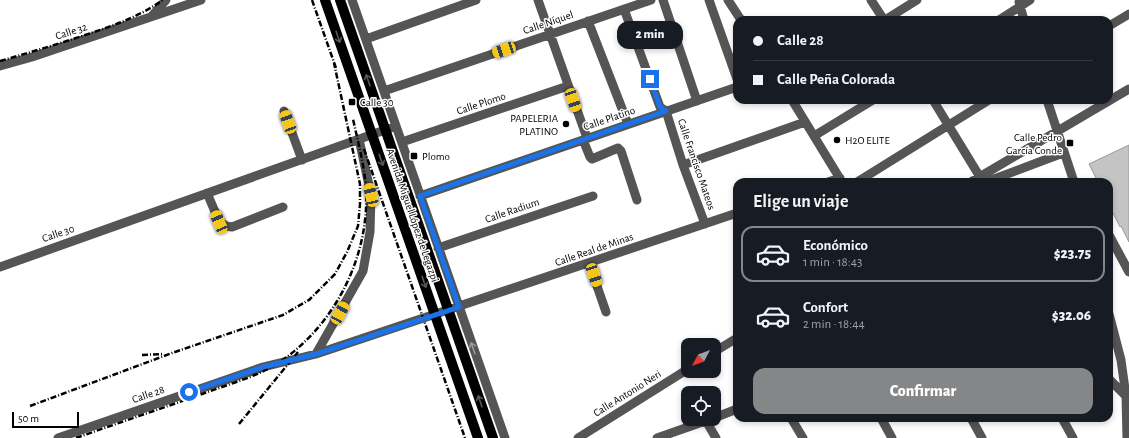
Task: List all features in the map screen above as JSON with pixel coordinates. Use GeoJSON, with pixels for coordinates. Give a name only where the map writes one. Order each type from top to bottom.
{"type":"FeatureCollection","features":[{"type":"Feature","properties":{"kind":"main road","name":"Avenida Miguel López de Legazpi"},"geometry":{"type":"LineString","coordinates":[[325,0],[478,438]]}},
{"type":"Feature","properties":{"kind":"main road","name":"Avenida Miguel López de Legazpi"},"geometry":{"type":"LineString","coordinates":[[340,0],[493,438]]}},
{"type":"Feature","properties":{"kind":"street"},"geometry":{"type":"LineString","coordinates":[[150,18],[166,0]]}},
{"type":"Feature","properties":{"kind":"street","name":"Calle 32"},"geometry":{"type":"LineString","coordinates":[[0,66],[32,57],[201,0]]}},
{"type":"Feature","properties":{"kind":"street","name":"Avenida Miguel López de Legazpi"},"geometry":{"type":"LineString","coordinates":[[352,0],[505,438]]}},
{"type":"Feature","properties":{"kind":"street"},"geometry":{"type":"LineString","coordinates":[[366,39],[476,0]]}},
{"type":"Feature","properties":{"kind":"street"},"geometry":{"type":"LineString","coordinates":[[538,0],[568,86],[590,157],[592,159],[618,148],[621,151],[637,200]]}},
{"type":"Feature","properties":{"kind":"street","name":"Calle Níquel"},"geometry":{"type":"LineString","coordinates":[[384,91],[651,0]]}},
{"type":"Feature","properties":{"kind":"street"},"geometry":{"type":"LineString","coordinates":[[663,0],[697,101]]}},
{"type":"Feature","properties":{"kind":"street"},"geometry":{"type":"LineString","coordinates":[[709,0],[733,68]]}},
{"type":"Feature","properties":{"kind":"street"},"geometry":{"type":"LineString","coordinates":[[728,0],[738,16]]}},
{"type":"Feature","properties":{"kind":"street"},"geometry":{"type":"LineString","coordinates":[[871,0],[881,16]]}},
{"type":"Feature","properties":{"kind":"street"},"geometry":{"type":"LineString","coordinates":[[891,16],[917,0]]}},
{"type":"Feature","properties":{"kind":"street"},"geometry":{"type":"LineString","coordinates":[[1004,16],[1019,3],[1030,0]]}},
{"type":"Feature","properties":{"kind":"street"},"geometry":{"type":"LineString","coordinates":[[1019,3],[1023,16]]}},
{"type":"Feature","properties":{"kind":"street","name":"Calle Francisco Mateos"},"geometry":{"type":"LineString","coordinates":[[624,9],[660,107],[666,111],[683,165],[705,224]]}},
{"type":"Feature","properties":{"kind":"street"},"geometry":{"type":"LineString","coordinates":[[1113,24],[1129,14]]}},
{"type":"Feature","properties":{"kind":"street"},"geometry":{"type":"LineString","coordinates":[[588,21],[628,124]]}},
{"type":"Feature","properties":{"kind":"street","name":"Calle Plomo"},"geometry":{"type":"LineString","coordinates":[[402,142],[568,86]]}},
{"type":"Feature","properties":{"kind":"street","name":"Calle Platino"},"geometry":{"type":"LineString","coordinates":[[420,196],[733,88]]}},
{"type":"Feature","properties":{"kind":"street"},"geometry":{"type":"LineString","coordinates":[[1113,97],[1129,88]]}},
{"type":"Feature","properties":{"kind":"street"},"geometry":{"type":"LineString","coordinates":[[794,104],[840,178]]}},
{"type":"Feature","properties":{"kind":"street"},"geometry":{"type":"LineString","coordinates":[[814,136],[866,104]]}},
{"type":"Feature","properties":{"kind":"street"},"geometry":{"type":"LineString","coordinates":[[935,104],[982,178]]}},
{"type":"Feature","properties":{"kind":"street"},"geometry":{"type":"LineString","coordinates":[[864,178],[983,104]]}},
{"type":"Feature","properties":{"kind":"street"},"geometry":{"type":"LineString","coordinates":[[1048,104],[1063,153],[1072,178]]}},
{"type":"Feature","properties":{"kind":"street"},"geometry":{"type":"LineString","coordinates":[[986,178],[1056,131],[1102,104]]}},
{"type":"Feature","properties":{"kind":"street"},"geometry":{"type":"LineString","coordinates":[[284,111],[302,160]]}},
{"type":"Feature","properties":{"kind":"street"},"geometry":{"type":"LineString","coordinates":[[683,165],[805,122]]}},
{"type":"Feature","properties":{"kind":"street","name":"Calle 30"},"geometry":{"type":"LineString","coordinates":[[0,266],[396,126]]}},
{"type":"Feature","properties":{"kind":"street"},"geometry":{"type":"LineString","coordinates":[[316,354],[363,271],[370,232],[371,195],[359,139]]}},
{"type":"Feature","properties":{"kind":"street"},"geometry":{"type":"LineString","coordinates":[[989,178],[1063,153]]}},
{"type":"Feature","properties":{"kind":"street"},"geometry":{"type":"LineString","coordinates":[[207,193],[219,222],[226,226],[232,227],[283,207]]}},
{"type":"Feature","properties":{"kind":"street","name":"Calle Radium"},"geometry":{"type":"LineString","coordinates":[[438,248],[593,196]]}},
{"type":"Feature","properties":{"kind":"street","name":"Calle Real de Minas"},"geometry":{"type":"LineString","coordinates":[[449,310],[733,214]]}},
{"type":"Feature","properties":{"kind":"street"},"geometry":{"type":"LineString","coordinates":[[1113,242],[1129,272]]}},
{"type":"Feature","properties":{"kind":"street"},"geometry":{"type":"LineString","coordinates":[[589,263],[606,312]]}},
{"type":"Feature","properties":{"kind":"street","name":"Calle 28"},"geometry":{"type":"LineString","coordinates":[[58,438],[263,367],[316,354],[449,310]]}},
{"type":"Feature","properties":{"kind":"street"},"geometry":{"type":"LineString","coordinates":[[1113,329],[1121,360],[1126,396],[1127,438]]}},
{"type":"Feature","properties":{"kind":"street"},"geometry":{"type":"LineString","coordinates":[[721,348],[733,340]]}},
{"type":"Feature","properties":{"kind":"street","name":"Calle Antonio Neri"},"geometry":{"type":"LineString","coordinates":[[578,438],[681,373]]}},
{"type":"Feature","properties":{"kind":"street"},"geometry":{"type":"LineString","coordinates":[[1113,383],[1126,396]]}},
{"type":"Feature","properties":{"kind":"street"},"geometry":{"type":"LineString","coordinates":[[721,415],[733,410]]}},
{"type":"Feature","properties":{"kind":"street"},"geometry":{"type":"LineString","coordinates":[[793,422],[803,438]]}},
{"type":"Feature","properties":{"kind":"street"},"geometry":{"type":"LineString","coordinates":[[883,422],[892,438]]}},
{"type":"Feature","properties":{"kind":"street"},"geometry":{"type":"LineString","coordinates":[[973,422],[982,438]]}},
{"type":"Feature","properties":{"kind":"street"},"geometry":{"type":"LineString","coordinates":[[1064,422],[1073,438]]}},
{"type":"Feature","properties":{"kind":"street"},"geometry":{"type":"LineString","coordinates":[[657,438],[690,426]]}},
{"type":"Feature","properties":{"kind":"street"},"geometry":{"type":"LineString","coordinates":[[712,426],[716,438]]}},
{"type":"Feature","properties":{"kind":"building"},"geometry":{"type":"Polygon","coordinates":[[[1129,145],[1129,242],[1113,213],[1113,178],[1096,178],[1089,164],[1129,145]]]}},
{"type":"Feature","properties":{"kind":"railway"},"geometry":{"type":"LineString","coordinates":[[0,61],[62,43],[114,25],[144,12],[163,0]]}},
{"type":"Feature","properties":{"kind":"railway"},"geometry":{"type":"LineString","coordinates":[[312,0],[336,68]]}},
{"type":"Feature","properties":{"kind":"railway"},"geometry":{"type":"LineString","coordinates":[[30,406],[172,353],[283,315],[309,300],[335,274],[347,252],[358,226],[360,184],[334,63]]}},
{"type":"Feature","properties":{"kind":"railway"},"geometry":{"type":"LineString","coordinates":[[76,438],[258,374],[275,365],[296,350],[315,331],[331,311],[344,288],[355,265],[362,240],[366,214],[366,188],[353,119]]}},
{"type":"Feature","properties":{"kind":"railway"},"geometry":{"type":"LineString","coordinates":[[364,149],[465,438]]}},
{"type":"Feature","properties":{"kind":"railway"},"geometry":{"type":"LineString","coordinates":[[239,424],[298,352]]}},
{"type":"Feature","properties":{"kind":"railway"},"geometry":{"type":"LineString","coordinates":[[142,355],[162,354]]}},
{"type":"Feature","properties":{"kind":"place","name":"Calle 30"},"geometry":{"type":"Point","coordinates":[352,102]}},
{"type":"Feature","properties":{"kind":"place","name":"PAPELERIA PLATINO"},"geometry":{"type":"Point","coordinates":[566,124]}},
{"type":"Feature","properties":{"kind":"place","name":"H2O ELITE"},"geometry":{"type":"Point","coordinates":[837,140]}},
{"type":"Feature","properties":{"kind":"place","name":"Calle Pedro García Conde"},"geometry":{"type":"Point","coordinates":[1070,143]}},
{"type":"Feature","properties":{"kind":"place","name":"Plomo"},"geometry":{"type":"Point","coordinates":[414,156]}},
{"type":"Feature","properties":{"kind":"route"},"geometry":{"type":"LineString","coordinates":[[189,392],[263,367],[316,354],[459,307],[420,196],[666,111],[660,107],[650,79]]}}]}
